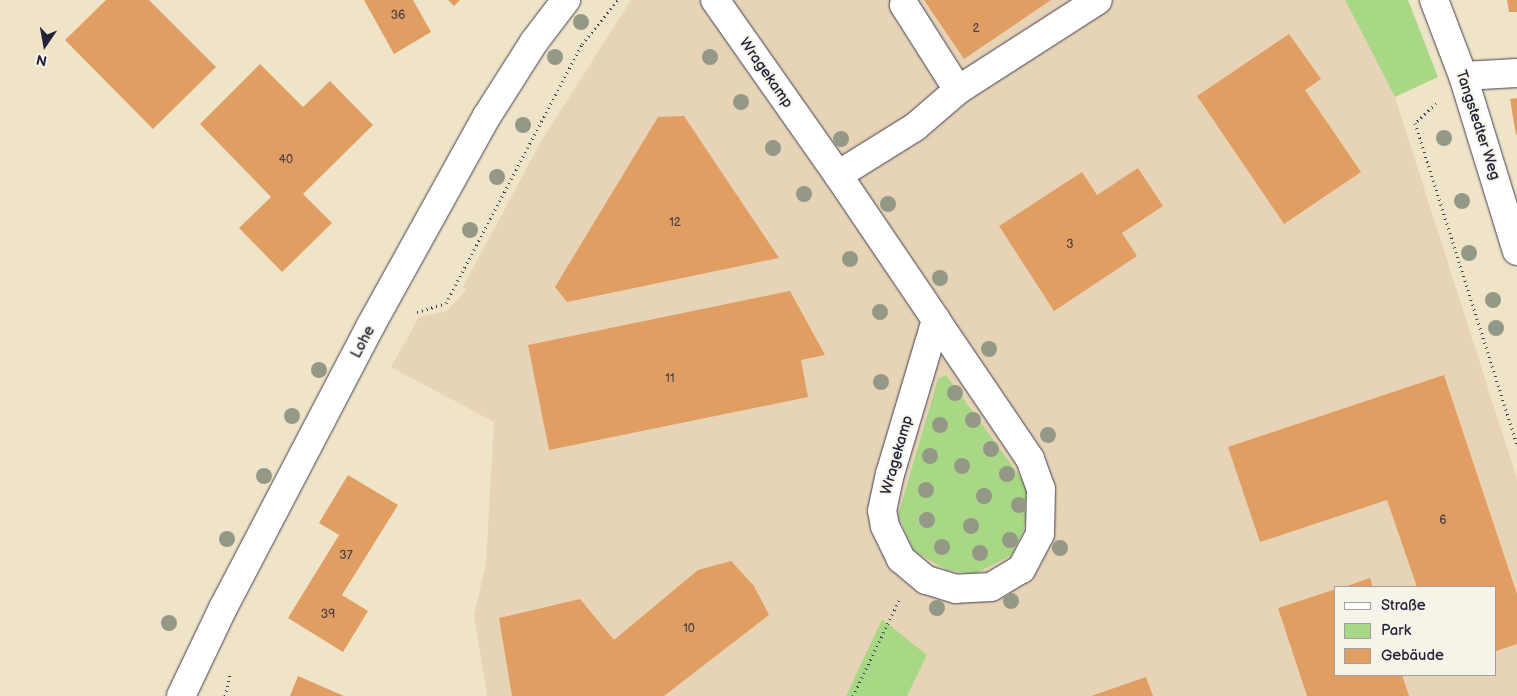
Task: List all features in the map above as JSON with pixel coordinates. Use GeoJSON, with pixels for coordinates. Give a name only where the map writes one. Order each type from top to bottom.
{"type":"FeatureCollection","features":[{"type":"Feature","properties":{"kind":"street","name":"Lohe"},"geometry":{"type":"LineString","coordinates":[[181,696],[223,608],[372,325],[487,116],[534,42],[566,0]]}},
{"type":"Feature","properties":{"kind":"street","name":"Wragekamp"},"geometry":{"type":"LineString","coordinates":[[715,0],[838,175],[1030,459],[1041,489],[1042,518],[1040,534],[1029,559],[1016,574],[991,587],[956,589],[935,585],[914,574],[895,549],[882,511],[936,320]]}},
{"type":"Feature","properties":{"kind":"street"},"geometry":{"type":"LineString","coordinates":[[838,175],[915,127],[958,90],[1098,0]]}},
{"type":"Feature","properties":{"kind":"street","name":"Tangstedter Weg"},"geometry":{"type":"LineString","coordinates":[[1434,0],[1463,76],[1517,251]]}},
{"type":"Feature","properties":{"kind":"street"},"geometry":{"type":"LineString","coordinates":[[904,5],[958,90]]}},
{"type":"Feature","properties":{"kind":"street"},"geometry":{"type":"LineString","coordinates":[[1463,76],[1517,73]]}},
{"type":"Feature","properties":{"kind":"path"},"geometry":{"type":"LineString","coordinates":[[372,325],[446,303],[582,44],[618,0]]}},
{"type":"Feature","properties":{"kind":"path"},"geometry":{"type":"LineString","coordinates":[[1463,76],[1415,123],[1517,445]]}},
{"type":"Feature","properties":{"kind":"path"},"geometry":{"type":"LineString","coordinates":[[854,696],[887,623],[914,574]]}},
{"type":"Feature","properties":{"kind":"shaded area"},"geometry":{"type":"Polygon","coordinates":[[[631,0],[1345,0],[1395,97],[1517,479],[1517,696],[907,696],[927,655],[882,619],[846,696],[487,696],[474,616],[486,563],[494,422],[391,367],[419,317],[447,311],[467,289],[463,287],[540,143],[631,0]]]}},
{"type":"Feature","properties":{"kind":"green space"},"geometry":{"type":"Polygon","coordinates":[[[1345,0],[1408,0],[1438,77],[1395,97],[1345,0]]]}},
{"type":"Feature","properties":{"kind":"green space"},"geometry":{"type":"Polygon","coordinates":[[[946,375],[1024,482],[1028,498],[1024,529],[1012,555],[974,574],[947,570],[914,551],[898,515],[938,379],[946,375]]]}},
{"type":"Feature","properties":{"kind":"green space"},"geometry":{"type":"Polygon","coordinates":[[[882,619],[927,655],[907,696],[846,696],[882,619]]]}},
{"type":"Feature","properties":{"kind":"building"},"geometry":{"type":"Polygon","coordinates":[[[106,0],[149,0],[216,67],[153,129],[65,40],[106,0]]]}},
{"type":"Feature","properties":{"kind":"building"},"geometry":{"type":"Polygon","coordinates":[[[364,0],[413,0],[431,32],[394,54],[364,0]]]}},
{"type":"Feature","properties":{"kind":"building"},"geometry":{"type":"Polygon","coordinates":[[[448,0],[460,0],[454,6],[448,0]]]}},
{"type":"Feature","properties":{"kind":"building"},"geometry":{"type":"Polygon","coordinates":[[[924,0],[1051,0],[964,59],[924,0]]]}},
{"type":"Feature","properties":{"kind":"building"},"geometry":{"type":"Polygon","coordinates":[[[1507,0],[1517,0],[1517,12],[1509,12],[1507,0]]]}},
{"type":"Feature","properties":{"kind":"building"},"geometry":{"type":"Polygon","coordinates":[[[1289,34],[1321,79],[1305,90],[1361,172],[1284,224],[1197,96],[1289,34]]]}},
{"type":"Feature","properties":{"kind":"building"},"geometry":{"type":"Polygon","coordinates":[[[260,64],[303,107],[330,81],[373,125],[303,194],[332,223],[282,272],[239,228],[271,197],[200,124],[260,64]]]}},
{"type":"Feature","properties":{"kind":"building"},"geometry":{"type":"Polygon","coordinates":[[[1517,98],[1517,135],[1516,135],[1510,99],[1517,98]]]}},
{"type":"Feature","properties":{"kind":"building"},"geometry":{"type":"Polygon","coordinates":[[[684,116],[779,258],[567,302],[555,287],[658,117],[684,116]]]}},
{"type":"Feature","properties":{"kind":"building"},"geometry":{"type":"Polygon","coordinates":[[[1138,168],[1163,206],[1122,233],[1137,256],[1054,311],[999,226],[1082,172],[1097,195],[1138,168]]]}},
{"type":"Feature","properties":{"kind":"building"},"geometry":{"type":"Polygon","coordinates":[[[790,291],[825,355],[801,360],[808,397],[549,450],[528,345],[790,291]]]}},
{"type":"Feature","properties":{"kind":"building"},"geometry":{"type":"Polygon","coordinates":[[[1444,375],[1517,594],[1517,644],[1497,651],[1497,586],[1417,586],[1387,500],[1260,542],[1228,447],[1444,375]]]}},
{"type":"Feature","properties":{"kind":"building"},"geometry":{"type":"Polygon","coordinates":[[[348,475],[398,505],[342,595],[368,611],[343,652],[288,618],[339,535],[319,523],[348,475]]]}},
{"type":"Feature","properties":{"kind":"building"},"geometry":{"type":"Polygon","coordinates":[[[731,561],[754,586],[769,615],[664,696],[512,696],[499,618],[580,599],[614,640],[698,570],[731,561]]]}},
{"type":"Feature","properties":{"kind":"building"},"geometry":{"type":"Polygon","coordinates":[[[1370,578],[1373,586],[1347,586],[1370,578]]]}},
{"type":"Feature","properties":{"kind":"building"},"geometry":{"type":"Polygon","coordinates":[[[1334,590],[1334,676],[1402,676],[1409,696],[1307,696],[1278,608],[1334,590]]]}},
{"type":"Feature","properties":{"kind":"building"},"geometry":{"type":"Polygon","coordinates":[[[298,676],[344,696],[290,696],[298,676]]]}},
{"type":"Feature","properties":{"kind":"building"},"geometry":{"type":"Polygon","coordinates":[[[1146,677],[1153,696],[1091,696],[1146,677]]]}}]}
